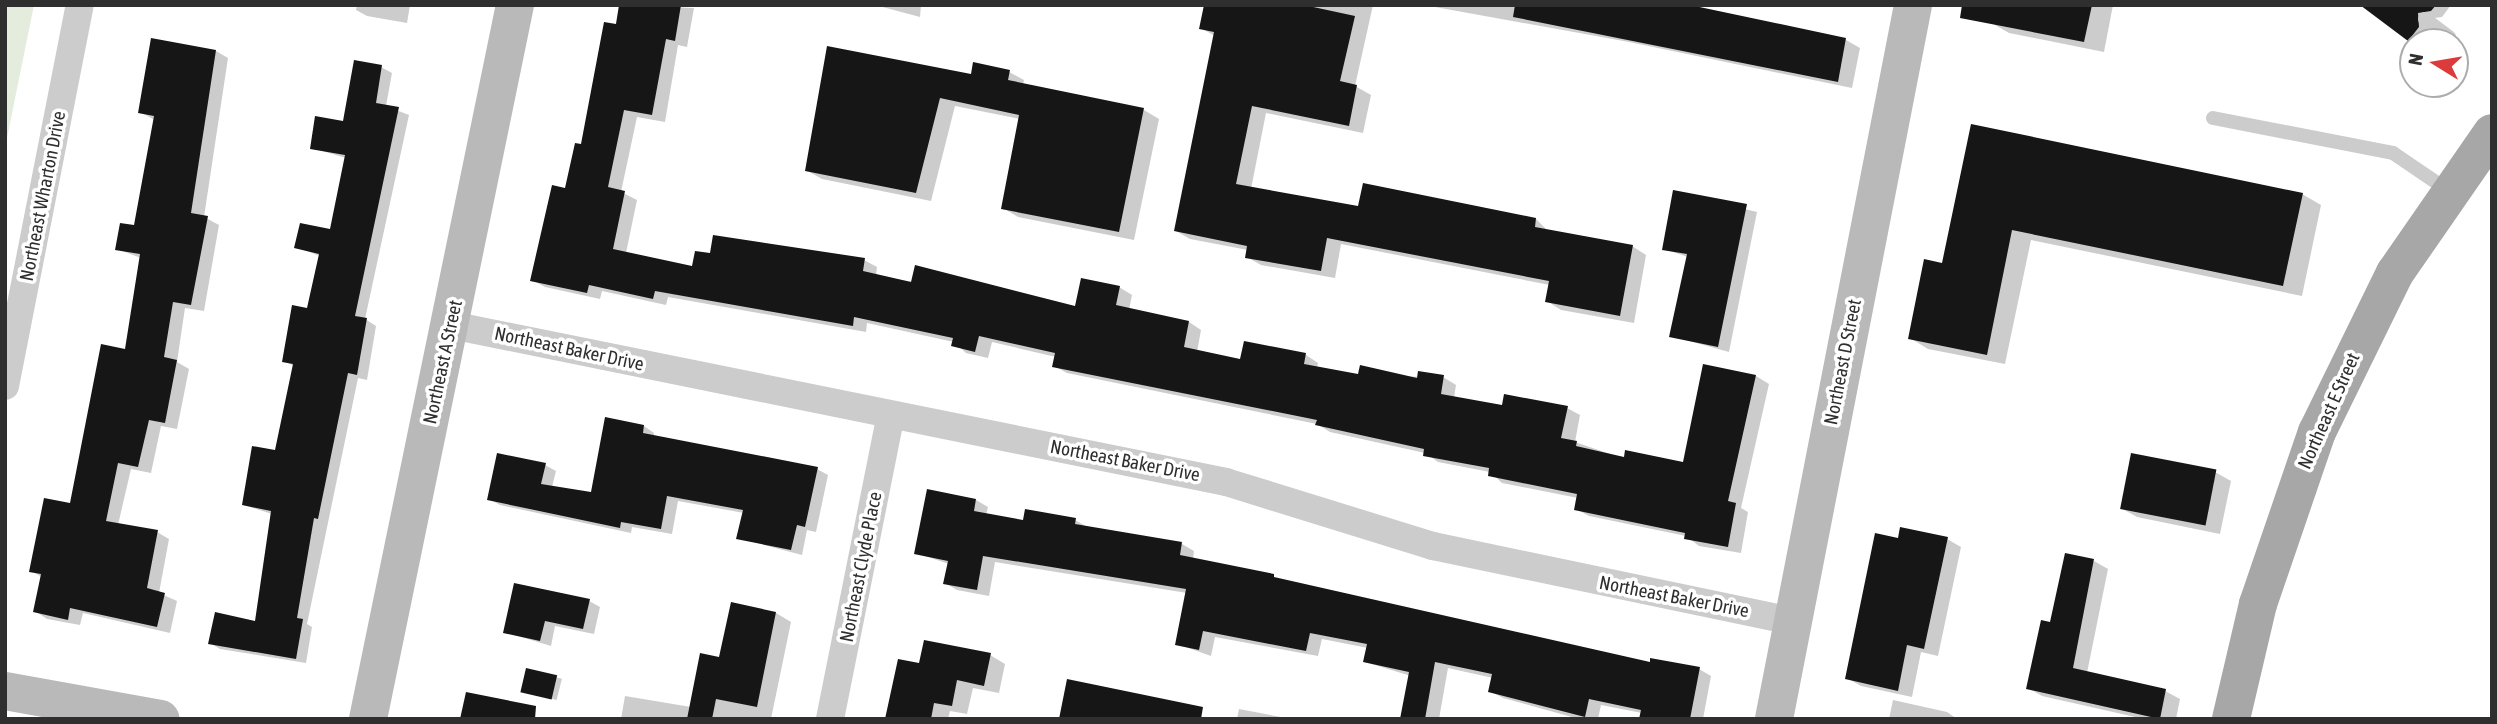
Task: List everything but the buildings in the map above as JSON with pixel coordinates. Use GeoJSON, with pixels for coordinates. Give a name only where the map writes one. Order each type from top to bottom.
{"type":"FeatureCollection","features":[{"type":"Feature","properties":{"kind":"main road","name":"Northeast E Street"},"geometry":{"type":"LineString","coordinates":[[2231,719],[2258,604],[2316,432],[2395,273],[2492,133]]}},
{"type":"Feature","properties":{"kind":"street","name":"Northeast Wharton Drive"},"geometry":{"type":"LineString","coordinates":[[5,386],[80,5]]}},
{"type":"Feature","properties":{"kind":"street","name":"Northeast A Street"},"geometry":{"type":"LineString","coordinates":[[368,719],[515,5]]}},
{"type":"Feature","properties":{"kind":"street","name":"Northeast D Street"},"geometry":{"type":"LineString","coordinates":[[1774,719],[1913,5]]}},
{"type":"Feature","properties":{"kind":"street","name":"Northeast Baker Drive"},"geometry":{"type":"LineString","coordinates":[[451,325],[1226,482],[1446,549],[1793,621]]}},
{"type":"Feature","properties":{"kind":"street","name":"Northeast Clyde Place"},"geometry":{"type":"LineString","coordinates":[[830,719],[891,415]]}},
{"type":"Feature","properties":{"kind":"street"},"geometry":{"type":"LineString","coordinates":[[5,691],[160,719]]}},
{"type":"Feature","properties":{"kind":"lane"},"geometry":{"type":"LineString","coordinates":[[2425,19],[2437,28]]}},
{"type":"Feature","properties":{"kind":"lane"},"geometry":{"type":"LineString","coordinates":[[2213,118],[2393,153],[2450,192]]}},
{"type":"Feature","properties":{"kind":"shaded area"},"geometry":{"type":"Polygon","coordinates":[[[5,5],[34,5],[5,148],[5,5]]]}}]}
